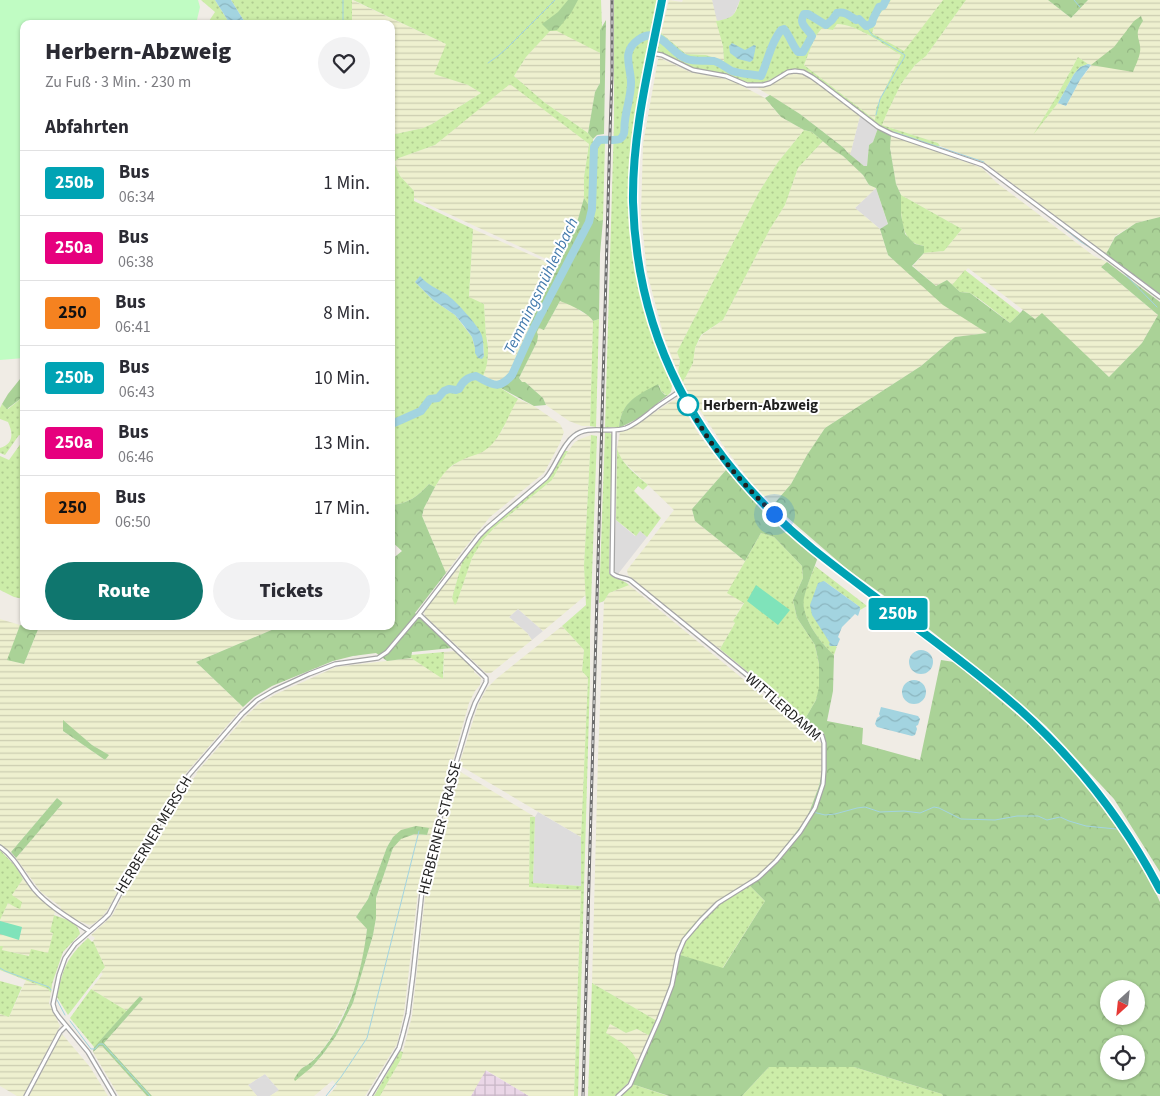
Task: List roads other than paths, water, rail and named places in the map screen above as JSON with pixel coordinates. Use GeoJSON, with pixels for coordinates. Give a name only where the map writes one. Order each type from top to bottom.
{"type":"FeatureCollection","features":[{"type":"Feature","properties":{"kind":"street"},"geometry":{"type":"LineString","coordinates":[[662,0],[635,151],[633,201],[639,265],[648,308],[662,350],[680,391],[698,423],[726,463],[774,514],[841,571],[963,663],[1048,737],[1087,779],[1106,804],[1138,850],[1160,890]]}},
{"type":"Feature","properties":{"kind":"street"},"geometry":{"type":"LineString","coordinates":[[652,53],[662,55],[693,70],[726,76],[747,85],[762,85],[770,83],[788,72],[803,72],[823,85],[878,128],[983,164],[1160,297]]}},
{"type":"Feature","properties":{"kind":"street","name":"HERBERNER MERSCH"},"geometry":{"type":"LineString","coordinates":[[114,1096],[88,1052],[55,1011],[53,1004],[59,975],[65,958],[76,944],[109,914],[146,844],[188,775],[242,714],[257,700],[274,690],[335,664],[378,658],[387,652],[479,536],[546,478],[568,441],[574,435],[587,430],[614,431],[626,427],[680,391]]}},
{"type":"Feature","properties":{"kind":"street","name":"WITTLERDAMM"},"geometry":{"type":"LineString","coordinates":[[614,431],[612,573],[616,577],[630,580],[822,736],[825,753],[821,790],[815,808],[800,832],[758,878],[718,904],[684,940],[678,954],[672,985],[659,1019],[630,1085],[618,1096]]}},
{"type":"Feature","properties":{"kind":"street","name":"HERBERNER STRASSE"},"geometry":{"type":"LineString","coordinates":[[370,1096],[399,1048],[403,1034],[412,985],[423,882],[469,719],[486,682],[486,678],[419,614]]}},
{"type":"Feature","properties":{"kind":"street"},"geometry":{"type":"LineString","coordinates":[[0,847],[8,854],[37,893],[64,915],[90,931]]}},
{"type":"Feature","properties":{"kind":"street"},"geometry":{"type":"LineString","coordinates":[[26,1096],[60,1032],[66,1026]]}},
{"type":"Feature","properties":{"kind":"water"},"geometry":{"type":"Polygon","coordinates":[[[215,0],[231,0],[244,20],[228,20],[215,0]]]}},
{"type":"Feature","properties":{"kind":"water"},"geometry":{"type":"Polygon","coordinates":[[[732,43],[745,50],[754,45],[756,46],[753,60],[750,62],[738,59],[730,53],[729,46],[732,43]]]}},
{"type":"Feature","properties":{"kind":"water"},"geometry":{"type":"Polygon","coordinates":[[[1088,64],[1091,65],[1080,80],[1066,106],[1058,103],[1074,74],[1080,67],[1088,64]]]}},
{"type":"Feature","properties":{"kind":"water"},"geometry":{"type":"Polygon","coordinates":[[[420,276],[430,285],[450,297],[477,326],[483,339],[484,356],[482,359],[478,358],[475,353],[472,337],[455,315],[433,300],[415,282],[420,276]]]}},
{"type":"Feature","properties":{"kind":"water"},"geometry":{"type":"Polygon","coordinates":[[[824,581],[860,607],[858,616],[855,614],[842,627],[837,646],[830,646],[830,643],[812,615],[810,605],[818,583],[824,581]]]}},
{"type":"Feature","properties":{"kind":"water"},"geometry":{"type":"Polygon","coordinates":[[[921,650],[930,653],[933,662],[930,671],[921,674],[912,671],[909,662],[912,653],[921,650]]]}},
{"type":"Feature","properties":{"kind":"water"},"geometry":{"type":"Polygon","coordinates":[[[914,680],[923,683],[926,692],[923,701],[914,704],[905,701],[902,692],[905,683],[914,680]]]}},
{"type":"Feature","properties":{"kind":"water"},"geometry":{"type":"Polygon","coordinates":[[[881,707],[918,716],[920,719],[916,726],[915,735],[912,736],[877,727],[875,724],[880,716],[881,707]]]}},
{"type":"Feature","properties":{"kind":"waterway"},"geometry":{"type":"LineString","coordinates":[[343,0],[343,20]]}},
{"type":"Feature","properties":{"kind":"waterway"},"geometry":{"type":"LineString","coordinates":[[488,63],[507,48],[555,0]]}},
{"type":"Feature","properties":{"kind":"waterway","name":"Temmingsmühlenbach"},"geometry":{"type":"LineString","coordinates":[[395,423],[421,411],[430,399],[438,398],[444,391],[459,389],[470,377],[476,376],[491,383],[499,384],[512,375],[531,333],[589,222],[592,209],[594,147],[599,140],[618,140],[622,138],[631,88],[628,54],[638,40],[646,36],[653,36],[659,38],[675,52],[687,59],[714,61],[732,71],[761,76],[777,35],[781,30],[784,29],[798,52],[803,52],[812,36],[802,21],[804,14],[808,14],[826,25],[837,13],[842,13],[856,20],[859,19],[866,26],[872,23],[879,7],[883,6],[886,0]]}},
{"type":"Feature","properties":{"kind":"waterway"},"geometry":{"type":"LineString","coordinates":[[1074,0],[1080,7]]}},
{"type":"Feature","properties":{"kind":"waterway"},"geometry":{"type":"LineString","coordinates":[[866,26],[872,35],[905,55],[880,99],[876,115]]}},
{"type":"Feature","properties":{"kind":"waterway"},"geometry":{"type":"LineString","coordinates":[[894,132],[984,162]]}},
{"type":"Feature","properties":{"kind":"waterway"},"geometry":{"type":"LineString","coordinates":[[1037,207],[1081,242],[1102,255]]}},
{"type":"Feature","properties":{"kind":"waterway"},"geometry":{"type":"LineString","coordinates":[[1119,268],[1157,307]]}},
{"type":"Feature","properties":{"kind":"waterway"},"geometry":{"type":"LineString","coordinates":[[813,812],[825,815],[865,807],[880,812],[904,811],[920,813],[934,807],[961,819],[995,820],[1017,816],[1038,816],[1047,820],[1060,817],[1086,826],[1116,829]]}},
{"type":"Feature","properties":{"kind":"waterway"},"geometry":{"type":"LineString","coordinates":[[326,1096],[367,1038],[419,831]]}},
{"type":"Feature","properties":{"kind":"waterway"},"geometry":{"type":"LineString","coordinates":[[0,968],[49,987],[51,990]]}},
{"type":"Feature","properties":{"kind":"waterway"},"geometry":{"type":"LineString","coordinates":[[57,1000],[65,1015]]}},
{"type":"Feature","properties":{"kind":"waterway"},"geometry":{"type":"LineString","coordinates":[[70,1021],[91,1049],[95,1049],[99,1044],[103,1044],[150,1096]]}},
{"type":"Feature","properties":{"kind":"railway"},"geometry":{"type":"LineString","coordinates":[[583,1096],[612,74],[612,0]]}},
{"type":"Feature","properties":{"kind":"place","name":"Herbern-Abzweig"},"geometry":{"type":"Point","coordinates":[688,405]}}]}
